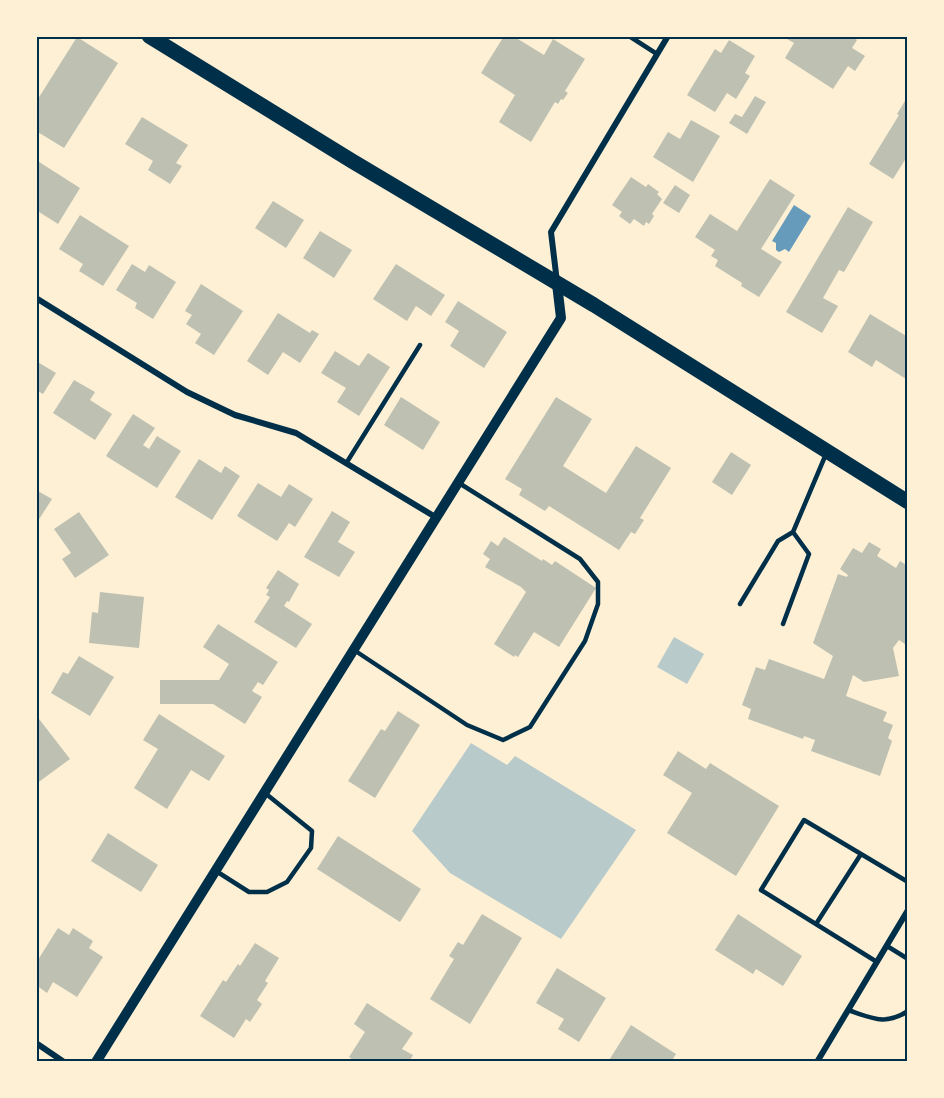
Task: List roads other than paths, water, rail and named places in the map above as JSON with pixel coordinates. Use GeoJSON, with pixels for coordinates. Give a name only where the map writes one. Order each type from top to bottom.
{"type":"FeatureCollection","features":[{"type":"Feature","properties":{"kind":"main road"},"geometry":{"type":"LineString","coordinates":[[149,36],[557,284],[908,502]]}},
{"type":"Feature","properties":{"kind":"street"},"geometry":{"type":"LineString","coordinates":[[96,1062],[561,318],[551,232],[668,36]]}},
{"type":"Feature","properties":{"kind":"street"},"geometry":{"type":"LineString","coordinates":[[36,298],[187,393],[235,415],[296,433],[437,518]]}},
{"type":"Feature","properties":{"kind":"street"},"geometry":{"type":"LineString","coordinates":[[817,1062],[908,910]]}},
{"type":"Feature","properties":{"kind":"street"},"geometry":{"type":"LineString","coordinates":[[36,1043],[64,1062]]}},
{"type":"Feature","properties":{"kind":"lane"},"geometry":{"type":"LineString","coordinates":[[629,36],[657,54]]}},
{"type":"Feature","properties":{"kind":"lane"},"geometry":{"type":"LineString","coordinates":[[347,462],[420,345]]}},
{"type":"Feature","properties":{"kind":"lane"},"geometry":{"type":"LineString","coordinates":[[740,604],[778,541],[793,532],[827,452]]}},
{"type":"Feature","properties":{"kind":"lane"},"geometry":{"type":"LineString","coordinates":[[354,650],[467,725],[503,740],[530,727],[585,640],[598,604],[598,582],[580,559],[459,483]]}},
{"type":"Feature","properties":{"kind":"lane"},"geometry":{"type":"LineString","coordinates":[[783,624],[809,554],[793,532]]}},
{"type":"Feature","properties":{"kind":"lane"},"geometry":{"type":"LineString","coordinates":[[216,871],[249,892],[267,892],[287,882],[311,848],[312,831],[265,792]]}},
{"type":"Feature","properties":{"kind":"lane"},"geometry":{"type":"LineString","coordinates":[[877,962],[761,890],[804,820],[908,882]]}},
{"type":"Feature","properties":{"kind":"lane"},"geometry":{"type":"LineString","coordinates":[[816,924],[861,854]]}},
{"type":"Feature","properties":{"kind":"lane"},"geometry":{"type":"LineString","coordinates":[[886,946],[908,959]]}},
{"type":"Feature","properties":{"kind":"lane"},"geometry":{"type":"LineString","coordinates":[[848,1010],[880,1020],[896,1019],[908,1011]]}},
{"type":"Feature","properties":{"kind":"water"},"geometry":{"type":"Polygon","coordinates":[[[794,205],[811,216],[789,252],[785,249],[779,252],[776,250],[776,243],[772,241],[794,205]]]}}]}
